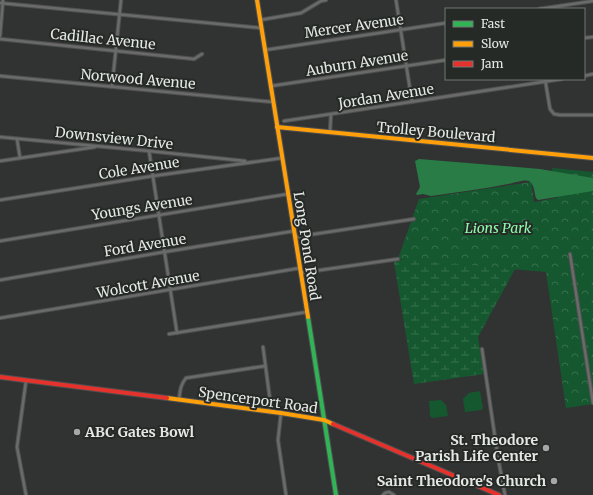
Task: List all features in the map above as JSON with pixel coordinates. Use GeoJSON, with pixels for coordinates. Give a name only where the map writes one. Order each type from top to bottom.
{"type":"FeatureCollection","features":[{"type":"Feature","properties":{"kind":"main road","name":"Long Pond Road"},"geometry":{"type":"LineString","coordinates":[[257,0],[336,495]]}},
{"type":"Feature","properties":{"kind":"main road","name":"Trolley Boulevard"},"geometry":{"type":"LineString","coordinates":[[277,127],[593,158]]}},
{"type":"Feature","properties":{"kind":"main road","name":"Spencerport Road"},"geometry":{"type":"LineString","coordinates":[[0,377],[324,420],[499,495]]}},
{"type":"Feature","properties":{"kind":"street"},"geometry":{"type":"LineString","coordinates":[[112,87],[121,0]]}},
{"type":"Feature","properties":{"kind":"street"},"geometry":{"type":"LineString","coordinates":[[260,20],[301,13],[321,0],[326,0]]}},
{"type":"Feature","properties":{"kind":"street"},"geometry":{"type":"LineString","coordinates":[[396,0],[412,102]]}},
{"type":"Feature","properties":{"kind":"street"},"geometry":{"type":"LineString","coordinates":[[545,8],[593,0]]}},
{"type":"Feature","properties":{"kind":"street"},"geometry":{"type":"LineString","coordinates":[[0,36],[2,2],[119,15],[262,28]]}},
{"type":"Feature","properties":{"kind":"street","name":"Mercer Avenue"},"geometry":{"type":"LineString","coordinates":[[265,50],[445,23]]}},
{"type":"Feature","properties":{"kind":"street","name":"Cadillac Avenue"},"geometry":{"type":"LineString","coordinates":[[0,39],[194,59],[202,54]]}},
{"type":"Feature","properties":{"kind":"street","name":"Auburn Avenue"},"geometry":{"type":"LineString","coordinates":[[271,86],[445,60]]}},
{"type":"Feature","properties":{"kind":"street","name":"Norwood Avenue"},"geometry":{"type":"LineString","coordinates":[[0,76],[273,102]]}},
{"type":"Feature","properties":{"kind":"street"},"geometry":{"type":"LineString","coordinates":[[545,80],[550,109],[554,114],[593,115]]}},
{"type":"Feature","properties":{"kind":"street","name":"Jordan Avenue"},"geometry":{"type":"LineString","coordinates":[[284,120],[412,102],[545,80]]}},
{"type":"Feature","properties":{"kind":"street","name":"Jordan Avenue"},"geometry":{"type":"LineString","coordinates":[[330,133],[331,114]]}},
{"type":"Feature","properties":{"kind":"street","name":"Downsview Drive"},"geometry":{"type":"LineString","coordinates":[[0,137],[250,162]]}},
{"type":"Feature","properties":{"kind":"street"},"geometry":{"type":"LineString","coordinates":[[17,139],[20,158]]}},
{"type":"Feature","properties":{"kind":"street"},"geometry":{"type":"LineString","coordinates":[[0,161],[99,146]]}},
{"type":"Feature","properties":{"kind":"street"},"geometry":{"type":"LineString","coordinates":[[149,151],[176,333]]}},
{"type":"Feature","properties":{"kind":"street","name":"Cole Avenue"},"geometry":{"type":"LineString","coordinates":[[0,200],[282,158]]}},
{"type":"Feature","properties":{"kind":"street","name":"Youngs Avenue"},"geometry":{"type":"LineString","coordinates":[[0,241],[288,194]]}},
{"type":"Feature","properties":{"kind":"street"},"geometry":{"type":"LineString","coordinates":[[295,237],[414,219]]}},
{"type":"Feature","properties":{"kind":"street","name":"Ford Avenue"},"geometry":{"type":"LineString","coordinates":[[0,280],[164,252],[294,232]]}},
{"type":"Feature","properties":{"kind":"street"},"geometry":{"type":"LineString","coordinates":[[570,254],[593,404]]}},
{"type":"Feature","properties":{"kind":"street","name":"Wolcott Avenue"},"geometry":{"type":"LineString","coordinates":[[0,318],[300,270],[398,259]]}},
{"type":"Feature","properties":{"kind":"street"},"geometry":{"type":"LineString","coordinates":[[169,334],[307,312]]}},
{"type":"Feature","properties":{"kind":"street"},"geometry":{"type":"LineString","coordinates":[[263,348],[270,400],[269,412]]}},
{"type":"Feature","properties":{"kind":"street"},"geometry":{"type":"LineString","coordinates":[[482,349],[505,495]]}},
{"type":"Feature","properties":{"kind":"street"},"geometry":{"type":"LineString","coordinates":[[179,401],[181,386],[186,378],[265,366]]}},
{"type":"Feature","properties":{"kind":"street"},"geometry":{"type":"LineString","coordinates":[[26,381],[17,447],[26,495]]}},
{"type":"Feature","properties":{"kind":"street"},"geometry":{"type":"LineString","coordinates":[[280,413],[278,440],[286,495]]}},
{"type":"Feature","properties":{"kind":"street"},"geometry":{"type":"LineString","coordinates":[[383,495],[389,492],[394,495]]}},
{"type":"Feature","properties":{"kind":"green space","name":"Lions Park"},"geometry":{"type":"Polygon","coordinates":[[[552,168],[593,172],[593,404],[566,408],[546,272],[398,259],[419,199],[531,182],[534,202],[557,198],[552,168]]]}},
{"type":"Feature","properties":{"kind":"green space","name":"Lions Park"},"geometry":{"type":"Polygon","coordinates":[[[499,221],[510,223],[519,230],[504,248],[483,235],[490,226],[499,221]]]}},
{"type":"Feature","properties":{"kind":"green space"},"geometry":{"type":"Polygon","coordinates":[[[593,258],[593,282],[586,283],[582,260],[593,258]]]}},
{"type":"Feature","properties":{"kind":"green space"},"geometry":{"type":"Polygon","coordinates":[[[404,259],[515,269],[478,337],[484,374],[414,384],[394,262],[404,259]]]}},
{"type":"Feature","properties":{"kind":"green space"},"geometry":{"type":"Polygon","coordinates":[[[480,391],[483,408],[481,410],[465,412],[463,399],[469,393],[480,391]]]}},
{"type":"Feature","properties":{"kind":"green space"},"geometry":{"type":"Polygon","coordinates":[[[441,400],[446,405],[448,416],[432,418],[430,416],[429,401],[441,400]]]}},
{"type":"Feature","properties":{"kind":"shaded area"},"geometry":{"type":"Polygon","coordinates":[[[419,159],[540,169],[593,178],[593,191],[538,200],[532,185],[529,181],[525,180],[431,196],[423,194],[417,195],[416,194],[420,187],[415,161],[419,159]]]}},
{"type":"Feature","properties":{"kind":"traffic: fast"},"geometry":{"type":"LineString","coordinates":[[308,317],[336,495]]}},
{"type":"Feature","properties":{"kind":"traffic: slow"},"geometry":{"type":"LineString","coordinates":[[257,0],[308,317]]}},
{"type":"Feature","properties":{"kind":"traffic: slow"},"geometry":{"type":"LineString","coordinates":[[277,127],[593,158]]}},
{"type":"Feature","properties":{"kind":"traffic: slow"},"geometry":{"type":"LineString","coordinates":[[167,398],[281,413],[324,420],[333,424]]}},
{"type":"Feature","properties":{"kind":"traffic: jam"},"geometry":{"type":"LineString","coordinates":[[0,377],[167,398]]}},
{"type":"Feature","properties":{"kind":"traffic: jam"},"geometry":{"type":"LineString","coordinates":[[333,424],[499,495]]}},
{"type":"Feature","properties":{"kind":"place","name":"ABC Gates Bowl"},"geometry":{"type":"Point","coordinates":[77,432]}},
{"type":"Feature","properties":{"kind":"place","name":"St. Theodore Parish Life Center"},"geometry":{"type":"Point","coordinates":[546,448]}},
{"type":"Feature","properties":{"kind":"place","name":"Saint Theodore's Church"},"geometry":{"type":"Point","coordinates":[554,481]}}]}
